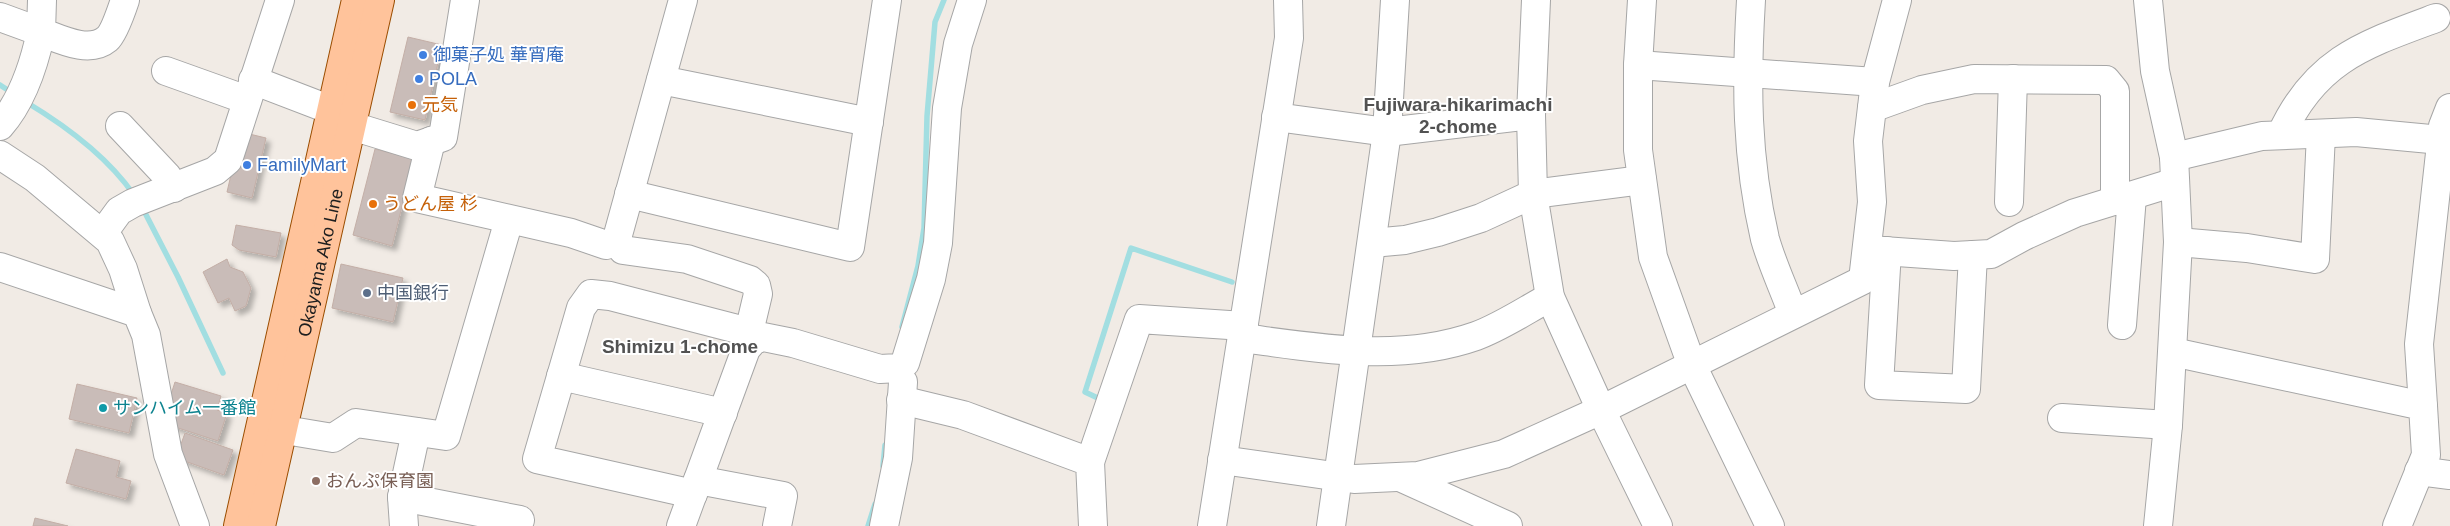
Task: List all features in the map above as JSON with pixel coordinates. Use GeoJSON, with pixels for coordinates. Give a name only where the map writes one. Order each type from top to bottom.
{"type":"FeatureCollection","features":[{"type":"Feature","properties":{"kind":"main road","name":"Okayama Ako Line"},"geometry":{"type":"LineString","coordinates":[[262,526],[285,430],[342,118],[356,0]]}},
{"type":"Feature","properties":{"kind":"main road","name":"Okayama Ako Line"},"geometry":{"type":"LineString","coordinates":[[238,526],[342,118],[380,0]]}},
{"type":"Feature","properties":{"kind":"street"},"geometry":{"type":"LineString","coordinates":[[0,126],[19,96],[35,60],[40,32],[42,0]]}},
{"type":"Feature","properties":{"kind":"street"},"geometry":{"type":"LineString","coordinates":[[0,18],[79,45],[95,46],[109,38],[126,0]]}},
{"type":"Feature","properties":{"kind":"street"},"geometry":{"type":"LineString","coordinates":[[103,234],[119,211],[138,201],[215,171],[228,160],[280,0]]}},
{"type":"Feature","properties":{"kind":"street"},"geometry":{"type":"LineString","coordinates":[[166,70],[250,90],[342,118],[416,146],[443,137],[465,0]]}},
{"type":"Feature","properties":{"kind":"street"},"geometry":{"type":"LineString","coordinates":[[616,242],[683,0]]}},
{"type":"Feature","properties":{"kind":"street"},"geometry":{"type":"LineString","coordinates":[[884,526],[898,458],[899,381],[931,279],[938,243],[947,108],[958,44],[972,0]]}},
{"type":"Feature","properties":{"kind":"street"},"geometry":{"type":"LineString","coordinates":[[1212,526],[1289,38],[1288,0]]}},
{"type":"Feature","properties":{"kind":"street"},"geometry":{"type":"LineString","coordinates":[[1331,526],[1387,132],[1395,0]]}},
{"type":"Feature","properties":{"kind":"street"},"geometry":{"type":"LineString","coordinates":[[1536,0],[1531,115],[1533,194],[1550,297],[1601,410],[1658,526]]}},
{"type":"Feature","properties":{"kind":"street"},"geometry":{"type":"LineString","coordinates":[[1642,0],[1638,64],[1638,150],[1653,257],[1691,363],[1770,526]]}},
{"type":"Feature","properties":{"kind":"street"},"geometry":{"type":"LineString","coordinates":[[1752,0],[1746,73],[1749,139],[1755,191],[1766,241],[1793,314]]}},
{"type":"Feature","properties":{"kind":"street"},"geometry":{"type":"LineString","coordinates":[[1897,0],[1873,95],[1868,141],[1876,251],[1879,385],[1966,389],[1973,255]]}},
{"type":"Feature","properties":{"kind":"street"},"geometry":{"type":"LineString","coordinates":[[2148,0],[2155,71],[2174,170],[2178,242],[2168,425],[2158,526]]}},
{"type":"Feature","properties":{"kind":"street"},"geometry":{"type":"LineString","coordinates":[[630,194],[850,247],[869,122],[880,1]]}},
{"type":"Feature","properties":{"kind":"street"},"geometry":{"type":"LineString","coordinates":[[2281,135],[2292,110],[2309,87],[2332,66],[2377,40],[2436,18]]}},
{"type":"Feature","properties":{"kind":"street"},"geometry":{"type":"LineString","coordinates":[[1638,64],[1746,73],[1873,95],[1922,90],[1974,79],[2106,80],[2115,91],[2123,198],[2122,324]]}},
{"type":"Feature","properties":{"kind":"street"},"geometry":{"type":"LineString","coordinates":[[2009,202],[2012,79]]}},
{"type":"Feature","properties":{"kind":"street"},"geometry":{"type":"LineString","coordinates":[[661,80],[869,122]]}},
{"type":"Feature","properties":{"kind":"street"},"geometry":{"type":"LineString","coordinates":[[2397,526],[2426,455],[2419,344],[2439,269],[2441,140],[2443,126],[2450,108]]}},
{"type":"Feature","properties":{"kind":"street"},"geometry":{"type":"LineString","coordinates":[[1276,117],[1387,132],[1531,115]]}},
{"type":"Feature","properties":{"kind":"street"},"geometry":{"type":"LineString","coordinates":[[120,126],[167,176],[174,188]]}},
{"type":"Feature","properties":{"kind":"street"},"geometry":{"type":"LineString","coordinates":[[1876,251],[1954,256],[1992,254],[2024,236],[2075,213],[2123,198],[2174,170],[2262,136],[2356,132],[2441,140]]}},
{"type":"Feature","properties":{"kind":"street"},"geometry":{"type":"LineString","coordinates":[[2178,242],[2247,248],[2316,259],[2321,134]]}},
{"type":"Feature","properties":{"kind":"street"},"geometry":{"type":"LineString","coordinates":[[431,141],[416,198],[570,233],[606,245],[616,242]]}},
{"type":"Feature","properties":{"kind":"street"},"geometry":{"type":"LineString","coordinates":[[0,155],[35,178],[110,241],[123,270],[146,335],[168,454],[195,526]]}},
{"type":"Feature","properties":{"kind":"street"},"geometry":{"type":"LineString","coordinates":[[1372,243],[1405,240],[1438,232],[1481,218],[1533,194],[1642,180]]}},
{"type":"Feature","properties":{"kind":"street"},"geometry":{"type":"LineString","coordinates":[[285,430],[333,438],[356,423],[446,436],[509,220]]}},
{"type":"Feature","properties":{"kind":"street"},"geometry":{"type":"LineString","coordinates":[[616,242],[623,250],[687,259],[750,280],[756,285],[758,294],[751,336],[715,411],[688,489],[681,526]]}},
{"type":"Feature","properties":{"kind":"street"},"geometry":{"type":"LineString","coordinates":[[1222,460],[1354,479],[1418,476],[1504,454],[1601,410],[1691,363],[1863,280],[1876,251]]}},
{"type":"Feature","properties":{"kind":"street"},"geometry":{"type":"LineString","coordinates":[[0,267],[138,313]]}},
{"type":"Feature","properties":{"kind":"street"},"geometry":{"type":"LineString","coordinates":[[777,526],[782,496],[688,489],[536,459],[581,308],[591,294],[610,296],[751,336],[793,343],[899,381],[963,415],[1090,462]]}},
{"type":"Feature","properties":{"kind":"street"},"geometry":{"type":"LineString","coordinates":[[1093,526],[1090,462],[1139,318],[1242,332],[1356,352],[1412,351],[1476,336],[1550,297]]}},
{"type":"Feature","properties":{"kind":"street"},"geometry":{"type":"LineString","coordinates":[[2173,352],[2423,406]]}},
{"type":"Feature","properties":{"kind":"street"},"geometry":{"type":"LineString","coordinates":[[561,376],[715,411]]}},
{"type":"Feature","properties":{"kind":"street"},"geometry":{"type":"LineString","coordinates":[[2062,418],[2168,425]]}},
{"type":"Feature","properties":{"kind":"street"},"geometry":{"type":"LineString","coordinates":[[404,526],[402,497],[416,432]]}},
{"type":"Feature","properties":{"kind":"street"},"geometry":{"type":"LineString","coordinates":[[2419,471],[2450,475]]}},
{"type":"Feature","properties":{"kind":"street"},"geometry":{"type":"LineString","coordinates":[[1399,477],[1508,526]]}},
{"type":"Feature","properties":{"kind":"street"},"geometry":{"type":"LineString","coordinates":[[402,497],[520,520]]}},
{"type":"Feature","properties":{"kind":"building"},"geometry":{"type":"Polygon","coordinates":[[[408,37],[442,45],[425,120],[390,112],[408,37]]]}},
{"type":"Feature","properties":{"kind":"building","name":"FamilyMart"},"geometry":{"type":"Polygon","coordinates":[[[241,132],[266,138],[252,198],[227,192],[241,132]]]}},
{"type":"Feature","properties":{"kind":"building"},"geometry":{"type":"Polygon","coordinates":[[[375,149],[414,159],[392,246],[353,235],[375,149]]]}},
{"type":"Feature","properties":{"kind":"building"},"geometry":{"type":"Polygon","coordinates":[[[236,225],[281,233],[276,257],[239,250],[232,245],[236,225]]]}},
{"type":"Feature","properties":{"kind":"building"},"geometry":{"type":"Polygon","coordinates":[[[227,259],[230,267],[243,272],[251,288],[246,306],[235,311],[229,298],[218,303],[203,272],[227,259]]]}},
{"type":"Feature","properties":{"kind":"building","name":"中国銀行"},"geometry":{"type":"Polygon","coordinates":[[[341,264],[403,278],[393,322],[332,308],[341,264]]]}},
{"type":"Feature","properties":{"kind":"building"},"geometry":{"type":"Polygon","coordinates":[[[175,382],[221,396],[217,410],[227,413],[218,441],[169,425],[165,413],[175,382]]]}},
{"type":"Feature","properties":{"kind":"building","name":"サンハイム一番館"},"geometry":{"type":"Polygon","coordinates":[[[77,384],[137,398],[129,433],[69,419],[77,384]]]}},
{"type":"Feature","properties":{"kind":"building"},"geometry":{"type":"Polygon","coordinates":[[[185,433],[233,450],[224,475],[176,458],[185,433]]]}},
{"type":"Feature","properties":{"kind":"building"},"geometry":{"type":"Polygon","coordinates":[[[76,449],[120,461],[116,477],[131,481],[126,499],[66,483],[76,449]]]}},
{"type":"Feature","properties":{"kind":"building"},"geometry":{"type":"Polygon","coordinates":[[[35,518],[68,526],[33,526],[35,518]]]}},
{"type":"Feature","properties":{"kind":"waterway"},"geometry":{"type":"LineString","coordinates":[[902,327],[918,266],[924,228],[927,116],[935,22],[944,0]]}},
{"type":"Feature","properties":{"kind":"waterway"},"geometry":{"type":"LineString","coordinates":[[0,85],[14,94]]}},
{"type":"Feature","properties":{"kind":"waterway"},"geometry":{"type":"LineString","coordinates":[[26,102],[56,121],[99,155],[134,195]]}},
{"type":"Feature","properties":{"kind":"waterway"},"geometry":{"type":"LineString","coordinates":[[142,207],[178,277],[223,373]]}},
{"type":"Feature","properties":{"kind":"waterway"},"geometry":{"type":"LineString","coordinates":[[1101,402],[1102,400],[1085,392],[1131,248],[1232,282]]}},
{"type":"Feature","properties":{"kind":"waterway"},"geometry":{"type":"LineString","coordinates":[[883,466],[885,445]]}},
{"type":"Feature","properties":{"kind":"waterway"},"geometry":{"type":"LineString","coordinates":[[868,526],[875,504]]}},
{"type":"Feature","properties":{"kind":"place","name":"御菓子処 華宵庵"},"geometry":{"type":"Point","coordinates":[423,55]}},
{"type":"Feature","properties":{"kind":"place","name":"POLA"},"geometry":{"type":"Point","coordinates":[419,79]}},
{"type":"Feature","properties":{"kind":"place","name":"元気"},"geometry":{"type":"Point","coordinates":[412,105]}},
{"type":"Feature","properties":{"kind":"place","name":"FamilyMart"},"geometry":{"type":"Point","coordinates":[247,165]}},
{"type":"Feature","properties":{"kind":"place","name":"うどん屋 杉"},"geometry":{"type":"Point","coordinates":[373,204]}},
{"type":"Feature","properties":{"kind":"place","name":"中国銀行"},"geometry":{"type":"Point","coordinates":[367,293]}},
{"type":"Feature","properties":{"kind":"place","name":"サンハイム一番館"},"geometry":{"type":"Point","coordinates":[103,408]}},
{"type":"Feature","properties":{"kind":"place","name":"おんぷ保育園"},"geometry":{"type":"Point","coordinates":[316,481]}},
{"type":"Feature","properties":{"kind":"district","name":"Fujiwara-hikarimachi 2-chome"},"geometry":{"type":"Point","coordinates":[1458,115]}},
{"type":"Feature","properties":{"kind":"district","name":"Shimizu 1-chome"},"geometry":{"type":"Point","coordinates":[680,346]}}]}
